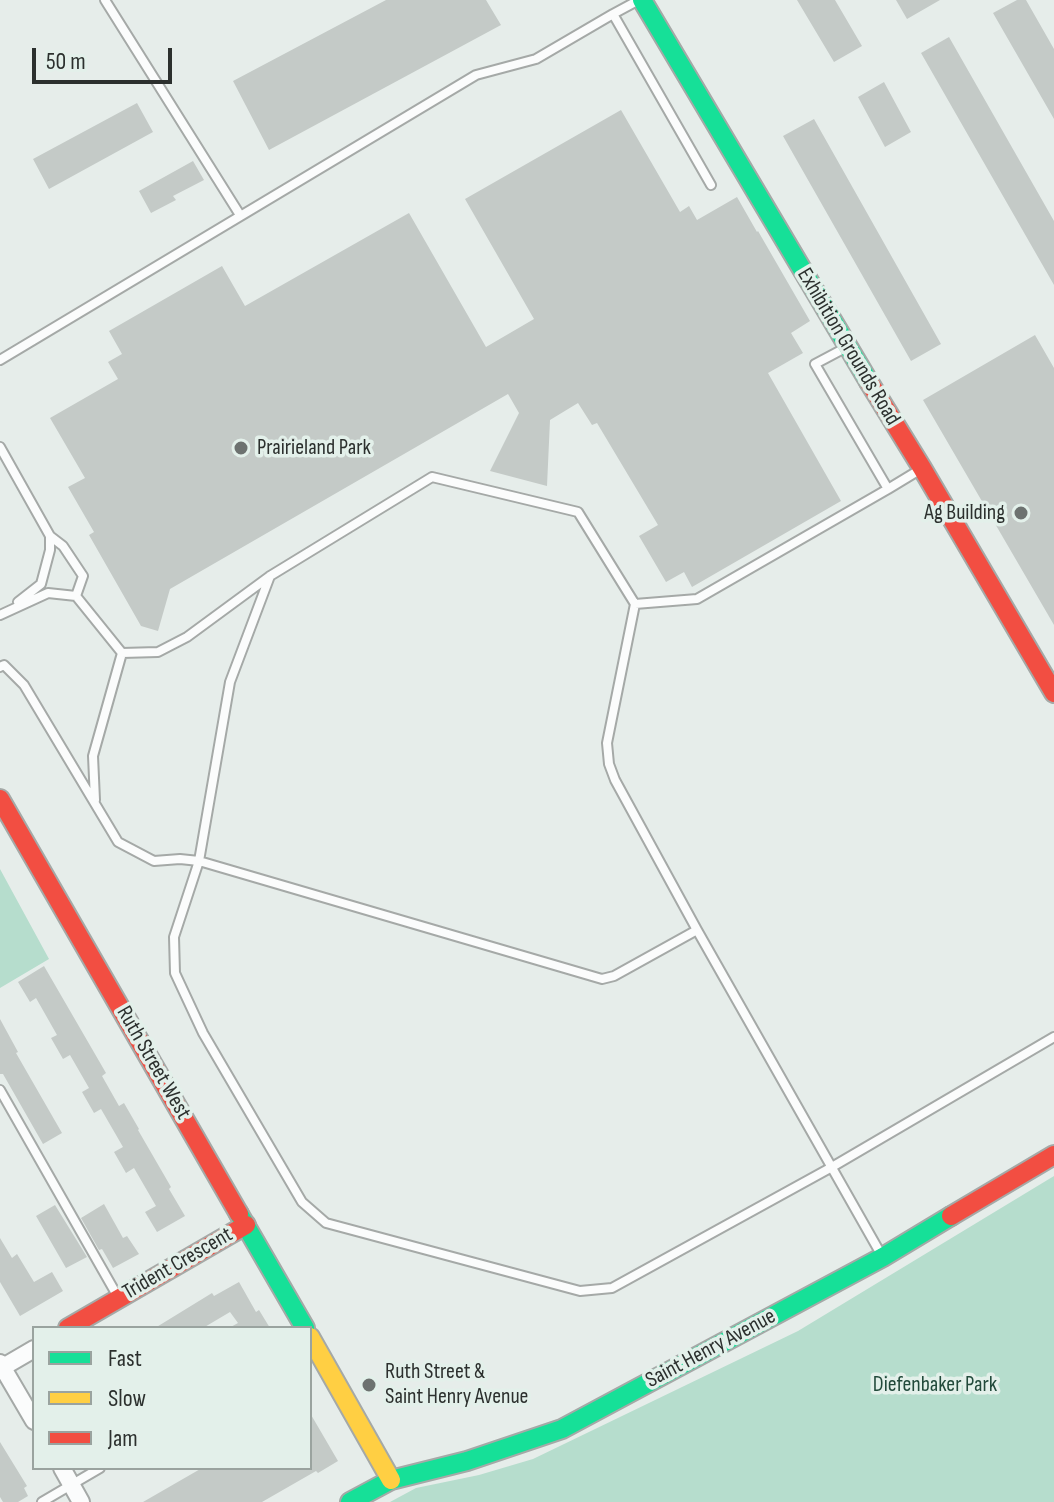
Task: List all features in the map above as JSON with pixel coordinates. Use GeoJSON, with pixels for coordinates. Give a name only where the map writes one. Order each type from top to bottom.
{"type":"FeatureCollection","features":[{"type":"Feature","properties":{"kind":"street","name":"Exhibition Grounds Road"},"geometry":{"type":"LineString","coordinates":[[640,0],[1053,688]]}},
{"type":"Feature","properties":{"kind":"street","name":"Ruth Street West"},"geometry":{"type":"LineString","coordinates":[[0,799],[303,1326]]}},
{"type":"Feature","properties":{"kind":"street","name":"Saint Henry Avenue"},"geometry":{"type":"LineString","coordinates":[[350,1502],[391,1480],[467,1461],[562,1429],[883,1257],[1054,1155]]}},
{"type":"Feature","properties":{"kind":"street","name":"Trident Crescent"},"geometry":{"type":"LineString","coordinates":[[71,1326],[246,1225]]}},
{"type":"Feature","properties":{"kind":"street","name":"Ruth Street West"},"geometry":{"type":"LineString","coordinates":[[312,1342],[391,1480]]}},
{"type":"Feature","properties":{"kind":"street"},"geometry":{"type":"LineString","coordinates":[[32,1350],[1,1365],[32,1418]]}},
{"type":"Feature","properties":{"kind":"street"},"geometry":{"type":"LineString","coordinates":[[63,1470],[81,1502]]}},
{"type":"Feature","properties":{"kind":"lane"},"geometry":{"type":"LineString","coordinates":[[105,0],[240,215]]}},
{"type":"Feature","properties":{"kind":"lane"},"geometry":{"type":"LineString","coordinates":[[0,360],[476,75],[536,59],[640,0]]}},
{"type":"Feature","properties":{"kind":"lane"},"geometry":{"type":"LineString","coordinates":[[613,14],[711,185]]}},
{"type":"Feature","properties":{"kind":"lane"},"geometry":{"type":"LineString","coordinates":[[847,347],[815,364],[888,489]]}},
{"type":"Feature","properties":{"kind":"lane"},"geometry":{"type":"LineString","coordinates":[[0,447],[50,536],[63,546],[83,576],[76,596]]}},
{"type":"Feature","properties":{"kind":"lane"},"geometry":{"type":"LineString","coordinates":[[635,604],[697,599],[922,468]]}},
{"type":"Feature","properties":{"kind":"lane"},"geometry":{"type":"LineString","coordinates":[[122,653],[158,652],[187,637],[270,576],[432,477],[578,512],[635,604],[607,743],[609,764],[615,780],[883,1257]]}},
{"type":"Feature","properties":{"kind":"lane"},"geometry":{"type":"LineString","coordinates":[[4,613],[41,584],[50,550],[50,536]]}},
{"type":"Feature","properties":{"kind":"lane"},"geometry":{"type":"LineString","coordinates":[[270,576],[230,682],[199,861],[174,937],[175,973],[203,1033],[302,1202],[326,1223],[580,1291],[612,1288],[832,1167],[1054,1037]]}},
{"type":"Feature","properties":{"kind":"lane"},"geometry":{"type":"LineString","coordinates":[[4,613],[48,593],[76,596],[122,653]]}},
{"type":"Feature","properties":{"kind":"lane"},"geometry":{"type":"LineString","coordinates":[[95,803],[93,756],[122,653]]}},
{"type":"Feature","properties":{"kind":"lane"},"geometry":{"type":"LineString","coordinates":[[0,667],[4,665],[24,685],[118,842],[154,861],[199,861],[602,979],[614,976],[697,930]]}},
{"type":"Feature","properties":{"kind":"lane"},"geometry":{"type":"LineString","coordinates":[[0,1090],[118,1298]]}},
{"type":"Feature","properties":{"kind":"lane"},"geometry":{"type":"LineString","coordinates":[[42,1502],[97,1470]]}},
{"type":"Feature","properties":{"kind":"green space"},"geometry":{"type":"Polygon","coordinates":[[[0,869],[49,959],[0,988],[0,869]]]}},
{"type":"Feature","properties":{"kind":"green space","name":"Diefenbaker Park"},"geometry":{"type":"Polygon","coordinates":[[[1054,1176],[1054,1502],[390,1502],[416,1488],[479,1475],[533,1459],[798,1331],[1054,1176]]]}},
{"type":"Feature","properties":{"kind":"building"},"geometry":{"type":"Polygon","coordinates":[[[386,0],[486,0],[501,25],[269,150],[233,81],[386,0]]]}},
{"type":"Feature","properties":{"kind":"building"},"geometry":{"type":"Polygon","coordinates":[[[797,0],[835,0],[862,46],[834,62],[797,0]]]}},
{"type":"Feature","properties":{"kind":"building"},"geometry":{"type":"Polygon","coordinates":[[[896,0],[940,0],[907,19],[896,0]]]}},
{"type":"Feature","properties":{"kind":"building"},"geometry":{"type":"Polygon","coordinates":[[[1017,0],[1026,0],[1054,49],[1054,119],[993,13],[1017,0]]]}},
{"type":"Feature","properties":{"kind":"building"},"geometry":{"type":"Polygon","coordinates":[[[949,37],[1054,221],[1054,285],[921,53],[949,37]]]}},
{"type":"Feature","properties":{"kind":"building"},"geometry":{"type":"Polygon","coordinates":[[[884,82],[911,132],[885,147],[858,97],[884,82]]]}},
{"type":"Feature","properties":{"kind":"building"},"geometry":{"type":"Polygon","coordinates":[[[137,103],[153,132],[49,189],[33,159],[137,103]]]}},
{"type":"Feature","properties":{"kind":"building"},"geometry":{"type":"Polygon","coordinates":[[[621,110],[680,212],[689,206],[697,220],[737,197],[810,321],[791,333],[803,353],[768,373],[841,501],[692,587],[684,572],[666,582],[639,536],[658,525],[597,423],[592,425],[578,403],[550,420],[547,486],[490,471],[519,413],[508,394],[170,589],[158,631],[141,626],[89,535],[94,532],[68,487],[85,478],[50,418],[118,379],[108,362],[122,354],[109,331],[222,266],[245,306],[409,213],[486,347],[534,319],[465,199],[621,110]]]}},
{"type":"Feature","properties":{"kind":"building"},"geometry":{"type":"Polygon","coordinates":[[[814,119],[941,344],[911,361],[783,136],[814,119]]]}},
{"type":"Feature","properties":{"kind":"building"},"geometry":{"type":"Polygon","coordinates":[[[193,161],[204,180],[173,196],[176,200],[151,213],[139,191],[193,161]]]}},
{"type":"Feature","properties":{"kind":"building","name":"Ag Building"},"geometry":{"type":"Polygon","coordinates":[[[1035,335],[1054,368],[1054,625],[923,400],[1035,335]]]}},
{"type":"Feature","properties":{"kind":"building"},"geometry":{"type":"Polygon","coordinates":[[[44,966],[106,1073],[102,1076],[119,1106],[124,1103],[185,1216],[157,1232],[145,1212],[156,1206],[134,1168],[126,1173],[114,1152],[123,1147],[101,1109],[94,1113],[82,1092],[89,1088],[70,1055],[63,1059],[51,1038],[57,1035],[36,998],[30,1002],[18,982],[44,966]]]}},
{"type":"Feature","properties":{"kind":"building"},"geometry":{"type":"Polygon","coordinates":[[[0,1019],[62,1133],[43,1144],[3,1074],[0,1074],[0,1019]]]}},
{"type":"Feature","properties":{"kind":"building"},"geometry":{"type":"Polygon","coordinates":[[[104,1204],[123,1238],[127,1236],[139,1254],[113,1268],[81,1218],[104,1204]]]}},
{"type":"Feature","properties":{"kind":"building"},"geometry":{"type":"Polygon","coordinates":[[[55,1205],[87,1257],[66,1268],[36,1216],[55,1205]]]}},
{"type":"Feature","properties":{"kind":"building"},"geometry":{"type":"Polygon","coordinates":[[[0,1238],[12,1258],[17,1254],[34,1282],[52,1272],[63,1291],[20,1316],[0,1282],[0,1238]]]}},
{"type":"Feature","properties":{"kind":"building"},"geometry":{"type":"Polygon","coordinates":[[[239,1282],[256,1312],[259,1310],[269,1326],[233,1326],[238,1323],[230,1312],[206,1326],[158,1326],[212,1293],[214,1296],[239,1282]]]}},
{"type":"Feature","properties":{"kind":"building"},"geometry":{"type":"Polygon","coordinates":[[[312,1416],[338,1461],[262,1502],[143,1502],[199,1470],[312,1470],[312,1416]]]}},
{"type":"Feature","properties":{"kind":"building"},"geometry":{"type":"Polygon","coordinates":[[[0,1442],[27,1486],[24,1488],[28,1496],[18,1502],[3,1502],[0,1497],[0,1442]]]}},
{"type":"Feature","properties":{"kind":"traffic: fast"},"geometry":{"type":"LineString","coordinates":[[642,0],[869,382]]}},
{"type":"Feature","properties":{"kind":"traffic: fast"},"geometry":{"type":"LineString","coordinates":[[239,1214],[304,1326]]}},
{"type":"Feature","properties":{"kind":"traffic: fast"},"geometry":{"type":"LineString","coordinates":[[350,1502],[391,1480],[467,1461],[562,1429],[883,1257],[951,1216]]}},
{"type":"Feature","properties":{"kind":"traffic: slow"},"geometry":{"type":"LineString","coordinates":[[312,1341],[391,1480]]}},
{"type":"Feature","properties":{"kind":"traffic: jam"},"geometry":{"type":"LineString","coordinates":[[869,382],[1054,693]]}},
{"type":"Feature","properties":{"kind":"traffic: jam"},"geometry":{"type":"LineString","coordinates":[[0,799],[239,1214]]}},
{"type":"Feature","properties":{"kind":"traffic: jam"},"geometry":{"type":"LineString","coordinates":[[951,1216],[1054,1155]]}},
{"type":"Feature","properties":{"kind":"traffic: jam"},"geometry":{"type":"LineString","coordinates":[[71,1326],[246,1225]]}},
{"type":"Feature","properties":{"kind":"place","name":"Prairieland Park"},"geometry":{"type":"Point","coordinates":[241,448]}},
{"type":"Feature","properties":{"kind":"place","name":"Ag Building"},"geometry":{"type":"Point","coordinates":[1021,513]}},
{"type":"Feature","properties":{"kind":"place","name":"Ruth Street & Saint Henry Avenue"},"geometry":{"type":"Point","coordinates":[369,1385]}}]}
